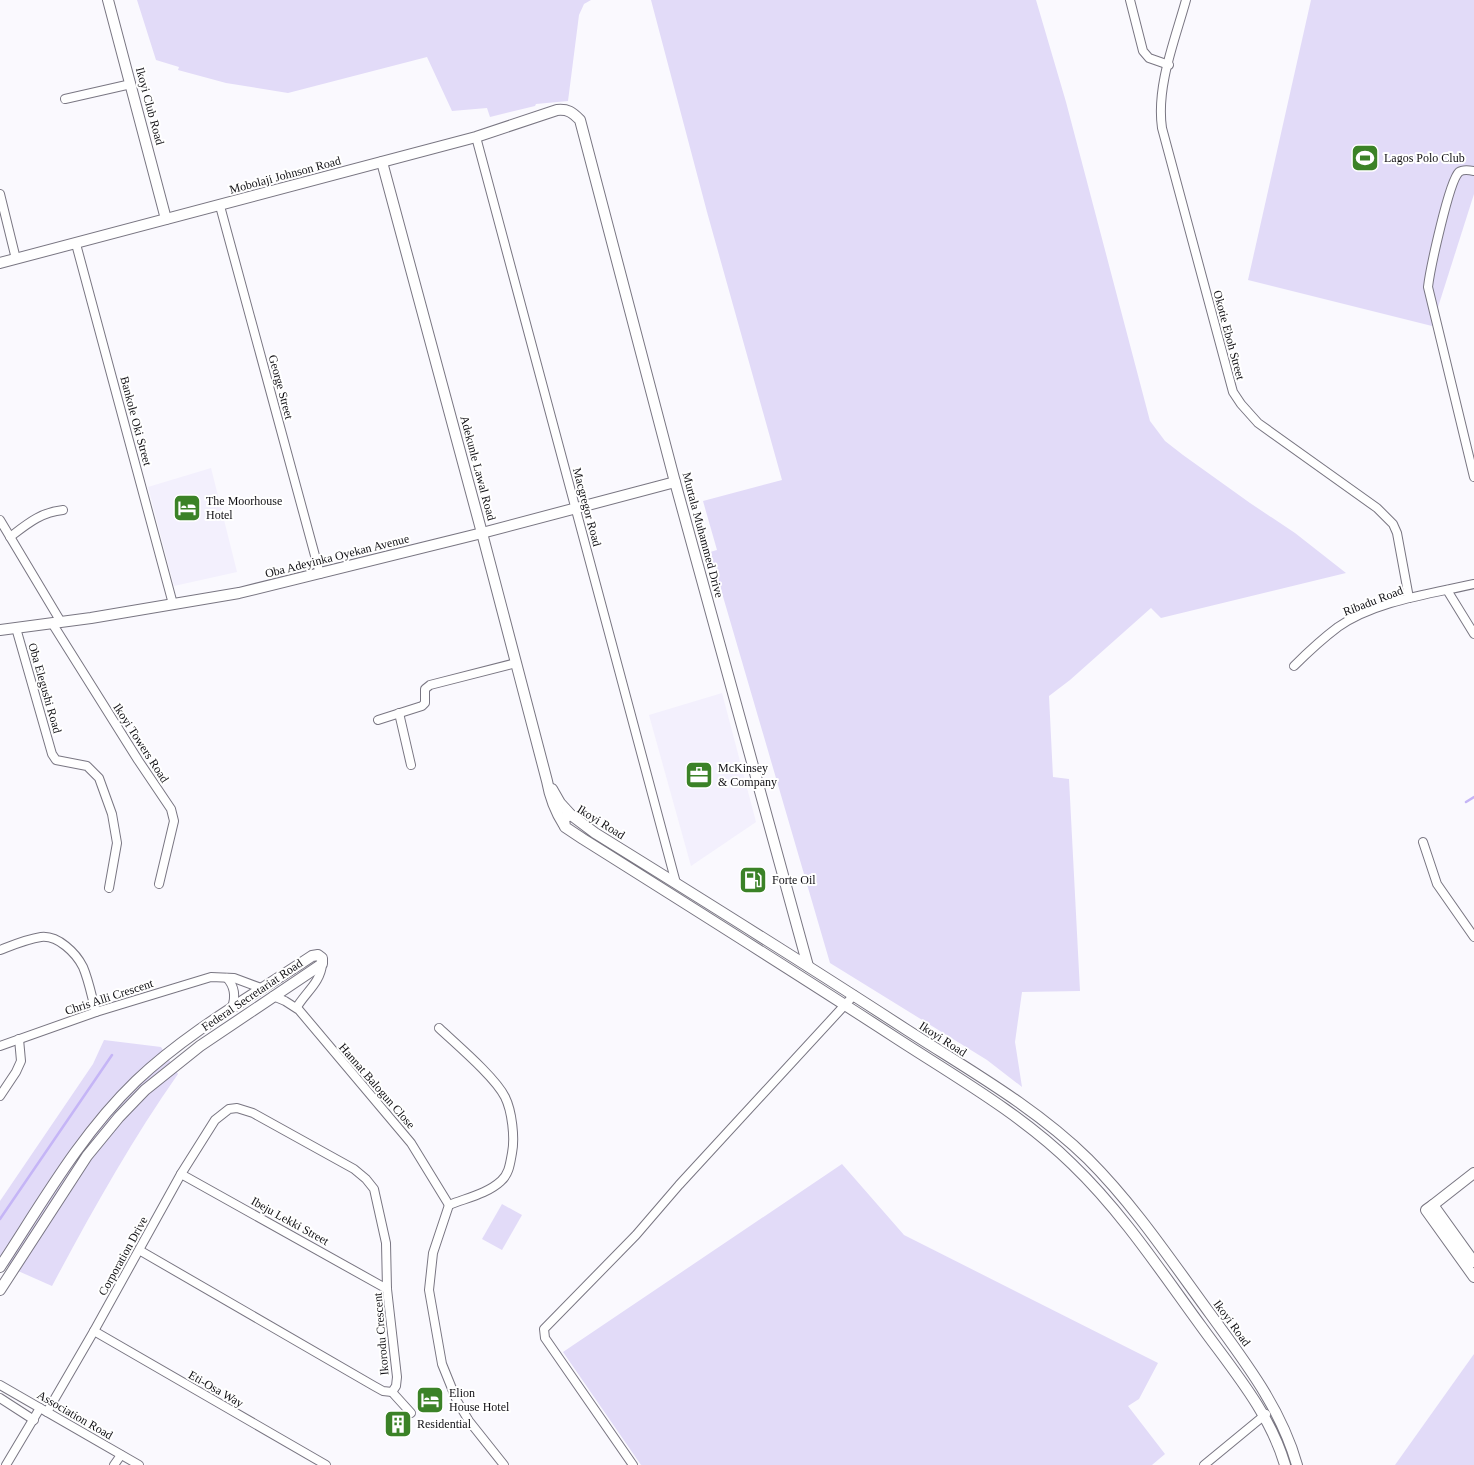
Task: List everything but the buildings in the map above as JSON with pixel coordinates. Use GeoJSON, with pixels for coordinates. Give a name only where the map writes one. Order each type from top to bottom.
{"type":"FeatureCollection","features":[{"type":"Feature","properties":{"kind":"main road","name":"Ikoyi Club Road"},"geometry":{"type":"LineString","coordinates":[[108,0],[166,219]]}},
{"type":"Feature","properties":{"kind":"main road","name":"Mobolaji Johnson Road"},"geometry":{"type":"LineString","coordinates":[[0,263],[476,137],[557,110],[567,109],[574,113]]}},
{"type":"Feature","properties":{"kind":"main road","name":"Murtala Muhammed Drive"},"geometry":{"type":"LineString","coordinates":[[574,113],[580,120],[675,482],[808,965]]}},
{"type":"Feature","properties":{"kind":"main road","name":"Adekunle Lawal Road"},"geometry":{"type":"LineString","coordinates":[[382,162],[482,533],[552,803],[565,827]]}},
{"type":"Feature","properties":{"kind":"main road","name":"Oba Adeyinka Oyekan Avenue"},"geometry":{"type":"LineString","coordinates":[[0,630],[56,623],[239,593],[482,533],[675,482]]}},
{"type":"Feature","properties":{"kind":"main road"},"geometry":{"type":"LineString","coordinates":[[547,782],[560,803],[571,815]]}},
{"type":"Feature","properties":{"kind":"main road","name":"Ikoyi Road"},"geometry":{"type":"LineString","coordinates":[[1285,1465],[1264,1416],[1238,1377],[1139,1240],[1098,1189],[1070,1162],[996,1103],[846,1005],[565,827],[564,818],[571,815],[595,833],[783,949],[1018,1102],[1066,1139],[1087,1158],[1120,1194],[1169,1257],[1246,1363],[1275,1409],[1289,1438],[1297,1465]]}},
{"type":"Feature","properties":{"kind":"main road"},"geometry":{"type":"LineString","coordinates":[[783,949],[793,947],[799,936]]}},
{"type":"Feature","properties":{"kind":"main road","name":"Federal Secretariat Road"},"geometry":{"type":"LineString","coordinates":[[0,1267],[77,1149],[112,1107],[161,1059],[232,1007],[312,956],[318,955],[322,958],[322,964],[200,1046],[145,1090],[119,1117],[87,1156],[0,1290]]}},
{"type":"Feature","properties":{"kind":"main road"},"geometry":{"type":"LineString","coordinates":[[807,981],[808,965]]}},
{"type":"Feature","properties":{"kind":"main road"},"geometry":{"type":"LineString","coordinates":[[1473,1175],[1426,1210],[1474,1277]]}},
{"type":"Feature","properties":{"kind":"main road"},"geometry":{"type":"LineString","coordinates":[[1433,1205],[1474,1262]]}},
{"type":"Feature","properties":{"kind":"street"},"geometry":{"type":"LineString","coordinates":[[1130,0],[1143,51],[1149,58],[1169,65]]}},
{"type":"Feature","properties":{"kind":"street","name":"Okotie Eboh Street"},"geometry":{"type":"LineString","coordinates":[[1186,0],[1162,93],[1160,112],[1162,128],[1234,392],[1240,404],[1258,423],[1386,516],[1397,533],[1409,598]]}},
{"type":"Feature","properties":{"kind":"street"},"geometry":{"type":"LineString","coordinates":[[65,99],[131,84]]}},
{"type":"Feature","properties":{"kind":"street","name":"Macgregor Road"},"geometry":{"type":"LineString","coordinates":[[476,137],[676,883]]}},
{"type":"Feature","properties":{"kind":"street"},"geometry":{"type":"LineString","coordinates":[[1474,171],[1462,170],[1458,173],[1454,183],[1445,208],[1428,288],[1472,457],[1474,477]]}},
{"type":"Feature","properties":{"kind":"street"},"geometry":{"type":"LineString","coordinates":[[0,194],[16,259]]}},
{"type":"Feature","properties":{"kind":"street","name":"George Street"},"geometry":{"type":"LineString","coordinates":[[220,206],[320,574]]}},
{"type":"Feature","properties":{"kind":"street","name":"Bankole Oki Street"},"geometry":{"type":"LineString","coordinates":[[76,244],[173,604]]}},
{"type":"Feature","properties":{"kind":"street"},"geometry":{"type":"LineString","coordinates":[[10,537],[35,518],[50,512],[64,510]]}},
{"type":"Feature","properties":{"kind":"street"},"geometry":{"type":"LineString","coordinates":[[0,520],[56,623]]}},
{"type":"Feature","properties":{"kind":"street","name":"Ribadu Road"},"geometry":{"type":"LineString","coordinates":[[1294,666],[1338,627],[1358,616],[1409,598],[1474,584]]}},
{"type":"Feature","properties":{"kind":"street"},"geometry":{"type":"LineString","coordinates":[[1447,590],[1474,634]]}},
{"type":"Feature","properties":{"kind":"street","name":"Ikoyi Towers Road"},"geometry":{"type":"LineString","coordinates":[[56,623],[138,760],[171,809],[174,821],[160,884]]}},
{"type":"Feature","properties":{"kind":"street","name":"Oba Elegushi Road"},"geometry":{"type":"LineString","coordinates":[[16,628],[52,754],[56,760],[87,766],[99,778],[112,814],[117,843],[109,888]]}},
{"type":"Feature","properties":{"kind":"street"},"geometry":{"type":"LineString","coordinates":[[378,720],[422,706],[425,703],[425,689],[430,685],[516,663]]}},
{"type":"Feature","properties":{"kind":"street"},"geometry":{"type":"LineString","coordinates":[[399,713],[410,765]]}},
{"type":"Feature","properties":{"kind":"street"},"geometry":{"type":"LineString","coordinates":[[1423,842],[1437,884],[1474,936]]}},
{"type":"Feature","properties":{"kind":"street"},"geometry":{"type":"LineString","coordinates":[[0,950],[42,937],[53,938],[63,944],[74,954],[83,967],[96,1012]]}},
{"type":"Feature","properties":{"kind":"street"},"geometry":{"type":"LineString","coordinates":[[297,1008],[302,998],[318,980],[322,964]]}},
{"type":"Feature","properties":{"kind":"street","name":"Chris Alli Crescent"},"geometry":{"type":"LineString","coordinates":[[0,1046],[96,1012],[211,977],[240,979],[261,988]]}},
{"type":"Feature","properties":{"kind":"street"},"geometry":{"type":"LineString","coordinates":[[227,978],[235,990],[232,1007]]}},
{"type":"Feature","properties":{"kind":"street"},"geometry":{"type":"LineString","coordinates":[[633,1465],[545,1338],[544,1329],[636,1235],[679,1185],[854,995]]}},
{"type":"Feature","properties":{"kind":"street","name":"Hannat Balogun Close"},"geometry":{"type":"LineString","coordinates":[[272,996],[297,1008],[411,1143],[449,1206]]}},
{"type":"Feature","properties":{"kind":"street"},"geometry":{"type":"LineString","coordinates":[[439,1028],[489,1077],[505,1096],[510,1112],[513,1147],[509,1170],[502,1181],[482,1193],[449,1206],[433,1253],[429,1290],[442,1364],[469,1421],[504,1465]]}},
{"type":"Feature","properties":{"kind":"street"},"geometry":{"type":"LineString","coordinates":[[0,1096],[21,1061],[19,1039]]}},
{"type":"Feature","properties":{"kind":"street","name":"Ikorodu Crescent"},"geometry":{"type":"LineString","coordinates":[[139,1250],[383,1391],[392,1392],[396,1386],[397,1377],[387,1289],[386,1244],[374,1189],[366,1179],[354,1170],[254,1113],[237,1108],[223,1113]]}},
{"type":"Feature","properties":{"kind":"street","name":"Corporation Drive"},"geometry":{"type":"LineString","coordinates":[[6,1465],[94,1331],[181,1174],[215,1120],[223,1113]]}},
{"type":"Feature","properties":{"kind":"street","name":"Ibeju Lekki Street"},"geometry":{"type":"LineString","coordinates":[[181,1174],[387,1289]]}},
{"type":"Feature","properties":{"kind":"street","name":"Eti-Osa Way"},"geometry":{"type":"LineString","coordinates":[[94,1331],[326,1465]]}},
{"type":"Feature","properties":{"kind":"street","name":"Association Road"},"geometry":{"type":"LineString","coordinates":[[0,1385],[139,1465]]}},
{"type":"Feature","properties":{"kind":"street"},"geometry":{"type":"LineString","coordinates":[[392,1392],[412,1413]]}},
{"type":"Feature","properties":{"kind":"street","name":"Association Road"},"geometry":{"type":"LineString","coordinates":[[0,1398],[34,1420]]}},
{"type":"Feature","properties":{"kind":"street"},"geometry":{"type":"LineString","coordinates":[[1204,1465],[1275,1409]]}},
{"type":"Feature","properties":{"kind":"street"},"geometry":{"type":"LineString","coordinates":[[114,1465],[121,1454]]}},
{"type":"Feature","properties":{"kind":"shaded area"},"geometry":{"type":"Polygon","coordinates":[[[137,0],[591,0],[584,4],[579,15],[568,101],[536,104],[535,106],[490,117],[487,108],[452,111],[427,57],[288,93],[226,83],[178,70],[179,67],[156,60],[137,0]]]}},
{"type":"Feature","properties":{"kind":"shaded area"},"geometry":{"type":"Polygon","coordinates":[[[651,0],[1036,0],[1066,102],[1150,421],[1165,441],[1183,455],[1295,533],[1346,573],[1161,618],[1151,608],[1070,680],[1049,696],[1053,777],[1069,779],[1080,991],[1022,992],[1015,1042],[1022,1087],[987,1060],[830,963],[710,552],[717,550],[703,501],[782,480],[707,212],[651,0]]]}},
{"type":"Feature","properties":{"kind":"shaded area","name":"Lagos Polo Club"},"geometry":{"type":"Polygon","coordinates":[[[1311,0],[1474,0],[1474,194],[1432,326],[1248,280],[1311,0]]]}},
{"type":"Feature","properties":{"kind":"shaded area","name":"The Moorhouse Hotel"},"geometry":{"type":"Polygon","coordinates":[[[211,468],[237,572],[174,586],[148,487],[211,468]]]}},
{"type":"Feature","properties":{"kind":"shaded area"},"geometry":{"type":"Polygon","coordinates":[[[722,693],[756,822],[691,866],[649,715],[722,693]]]}},
{"type":"Feature","properties":{"kind":"shaded area"},"geometry":{"type":"Polygon","coordinates":[[[104,1040],[161,1047],[178,1074],[112,1178],[52,1286],[0,1263],[0,1201],[93,1064],[104,1040]]]}},
{"type":"Feature","properties":{"kind":"shaded area"},"geometry":{"type":"Polygon","coordinates":[[[842,1164],[904,1235],[1158,1363],[1139,1399],[1128,1406],[1165,1454],[1152,1465],[641,1465],[563,1352],[842,1164]]]}},
{"type":"Feature","properties":{"kind":"shaded area"},"geometry":{"type":"Polygon","coordinates":[[[502,1204],[522,1215],[502,1250],[482,1239],[502,1204]]]}},
{"type":"Feature","properties":{"kind":"shaded area"},"geometry":{"type":"Polygon","coordinates":[[[1474,1354],[1474,1465],[1395,1465],[1474,1354]]]}},
{"type":"Feature","properties":{"kind":"waterway"},"geometry":{"type":"LineString","coordinates":[[1466,802],[1474,797]]}},
{"type":"Feature","properties":{"kind":"waterway"},"geometry":{"type":"LineString","coordinates":[[0,1219],[112,1055]]}},
{"type":"Feature","properties":{"kind":"place","name":"Lagos Polo Club"},"geometry":{"type":"Point","coordinates":[1365,158]}},
{"type":"Feature","properties":{"kind":"place","name":"The Moorhouse Hotel"},"geometry":{"type":"Point","coordinates":[187,508]}},
{"type":"Feature","properties":{"kind":"place","name":"McKinsey & Company"},"geometry":{"type":"Point","coordinates":[699,775]}},
{"type":"Feature","properties":{"kind":"place","name":"Forte Oil"},"geometry":{"type":"Point","coordinates":[753,880]}},
{"type":"Feature","properties":{"kind":"place","name":"Elion House Hotel"},"geometry":{"type":"Point","coordinates":[430,1400]}},
{"type":"Feature","properties":{"kind":"place","name":"Residential"},"geometry":{"type":"Point","coordinates":[398,1424]}}]}
